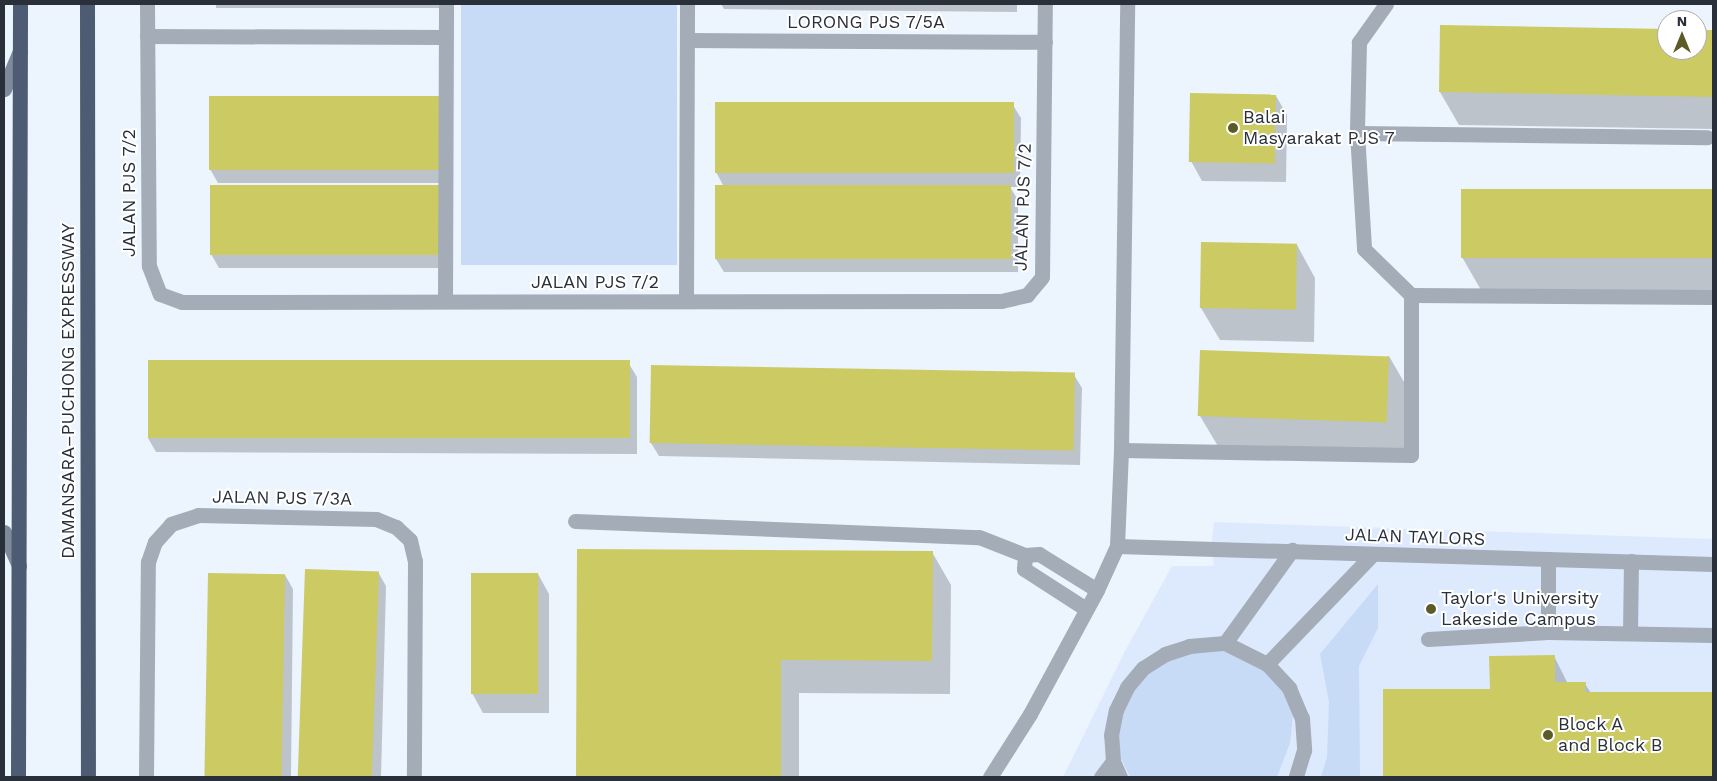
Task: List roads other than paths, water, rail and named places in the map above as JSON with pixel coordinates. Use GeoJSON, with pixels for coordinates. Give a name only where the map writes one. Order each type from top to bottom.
{"type":"FeatureCollection","features":[{"type":"Feature","properties":{"kind":"highway"},"geometry":{"type":"LineString","coordinates":[[18,777],[20,4]]}},
{"type":"Feature","properties":{"kind":"highway","name":"DAMANSARA–PUCHONG EXPRESSWAY"},"geometry":{"type":"LineString","coordinates":[[87,4],[88,777]]}},
{"type":"Feature","properties":{"kind":"main road"},"geometry":{"type":"LineString","coordinates":[[4,89],[21,50]]}},
{"type":"Feature","properties":{"kind":"main road"},"geometry":{"type":"LineString","coordinates":[[4,532],[20,569]]}},
{"type":"Feature","properties":{"kind":"street","name":"JALAN PJS 7/2"},"geometry":{"type":"LineString","coordinates":[[147,4],[148,266],[160,294],[182,302],[1001,301],[1027,295],[1042,277],[1045,4]]}},
{"type":"Feature","properties":{"kind":"street"},"geometry":{"type":"LineString","coordinates":[[445,301],[446,4]]}},
{"type":"Feature","properties":{"kind":"street"},"geometry":{"type":"LineString","coordinates":[[686,301],[687,4]]}},
{"type":"Feature","properties":{"kind":"street"},"geometry":{"type":"LineString","coordinates":[[990,777],[1030,714],[1097,590],[1117,546],[1121,450],[1127,4]]}},
{"type":"Feature","properties":{"kind":"street"},"geometry":{"type":"LineString","coordinates":[[1386,4],[1359,42],[1357,133],[1364,250],[1411,295],[1713,297]]}},
{"type":"Feature","properties":{"kind":"street"},"geometry":{"type":"LineString","coordinates":[[147,36],[446,37]]}},
{"type":"Feature","properties":{"kind":"street","name":"LORONG PJS 7/5A"},"geometry":{"type":"LineString","coordinates":[[687,40],[1045,42]]}},
{"type":"Feature","properties":{"kind":"street"},"geometry":{"type":"LineString","coordinates":[[1357,133],[1707,137]]}},
{"type":"Feature","properties":{"kind":"street"},"geometry":{"type":"LineString","coordinates":[[1121,450],[1411,455],[1411,295]]}},
{"type":"Feature","properties":{"kind":"street","name":"JALAN PJS 7/3A"},"geometry":{"type":"LineString","coordinates":[[146,777],[148,562],[155,542],[172,524],[198,515],[376,519],[396,527],[410,540],[415,561],[414,777]]}},
{"type":"Feature","properties":{"kind":"street"},"geometry":{"type":"LineString","coordinates":[[575,521],[979,537],[1025,555],[1039,554],[1097,590]]}},
{"type":"Feature","properties":{"kind":"street","name":"JALAN TAYLORS"},"geometry":{"type":"LineString","coordinates":[[1117,546],[1713,564]]}},
{"type":"Feature","properties":{"kind":"street"},"geometry":{"type":"LineString","coordinates":[[1225,643],[1292,550]]}},
{"type":"Feature","properties":{"kind":"street"},"geometry":{"type":"LineString","coordinates":[[1025,555],[1024,569],[1086,609]]}},
{"type":"Feature","properties":{"kind":"street"},"geometry":{"type":"LineString","coordinates":[[1267,664],[1372,555]]}},
{"type":"Feature","properties":{"kind":"street"},"geometry":{"type":"LineString","coordinates":[[1548,559],[1548,632]]}},
{"type":"Feature","properties":{"kind":"street"},"geometry":{"type":"LineString","coordinates":[[1630,633],[1631,561]]}},
{"type":"Feature","properties":{"kind":"street"},"geometry":{"type":"LineString","coordinates":[[1428,639],[1548,632],[1713,636]]}},
{"type":"Feature","properties":{"kind":"street"},"geometry":{"type":"LineString","coordinates":[[1120,777],[1113,761],[1111,735],[1116,710],[1127,687],[1143,668],[1165,654],[1189,646],[1225,643],[1267,664],[1289,688],[1302,718],[1304,750],[1296,777]]}},
{"type":"Feature","properties":{"kind":"street"},"geometry":{"type":"LineString","coordinates":[[1101,777],[1113,761]]}},
{"type":"Feature","properties":{"kind":"place","name":"Balai Masyarakat PJS 7"},"geometry":{"type":"Point","coordinates":[1233,128]}},
{"type":"Feature","properties":{"kind":"place","name":"Taylor's University Lakeside Campus"},"geometry":{"type":"Point","coordinates":[1431,609]}},
{"type":"Feature","properties":{"kind":"place","name":"Block A and Block B"},"geometry":{"type":"Point","coordinates":[1548,735]}}]}
